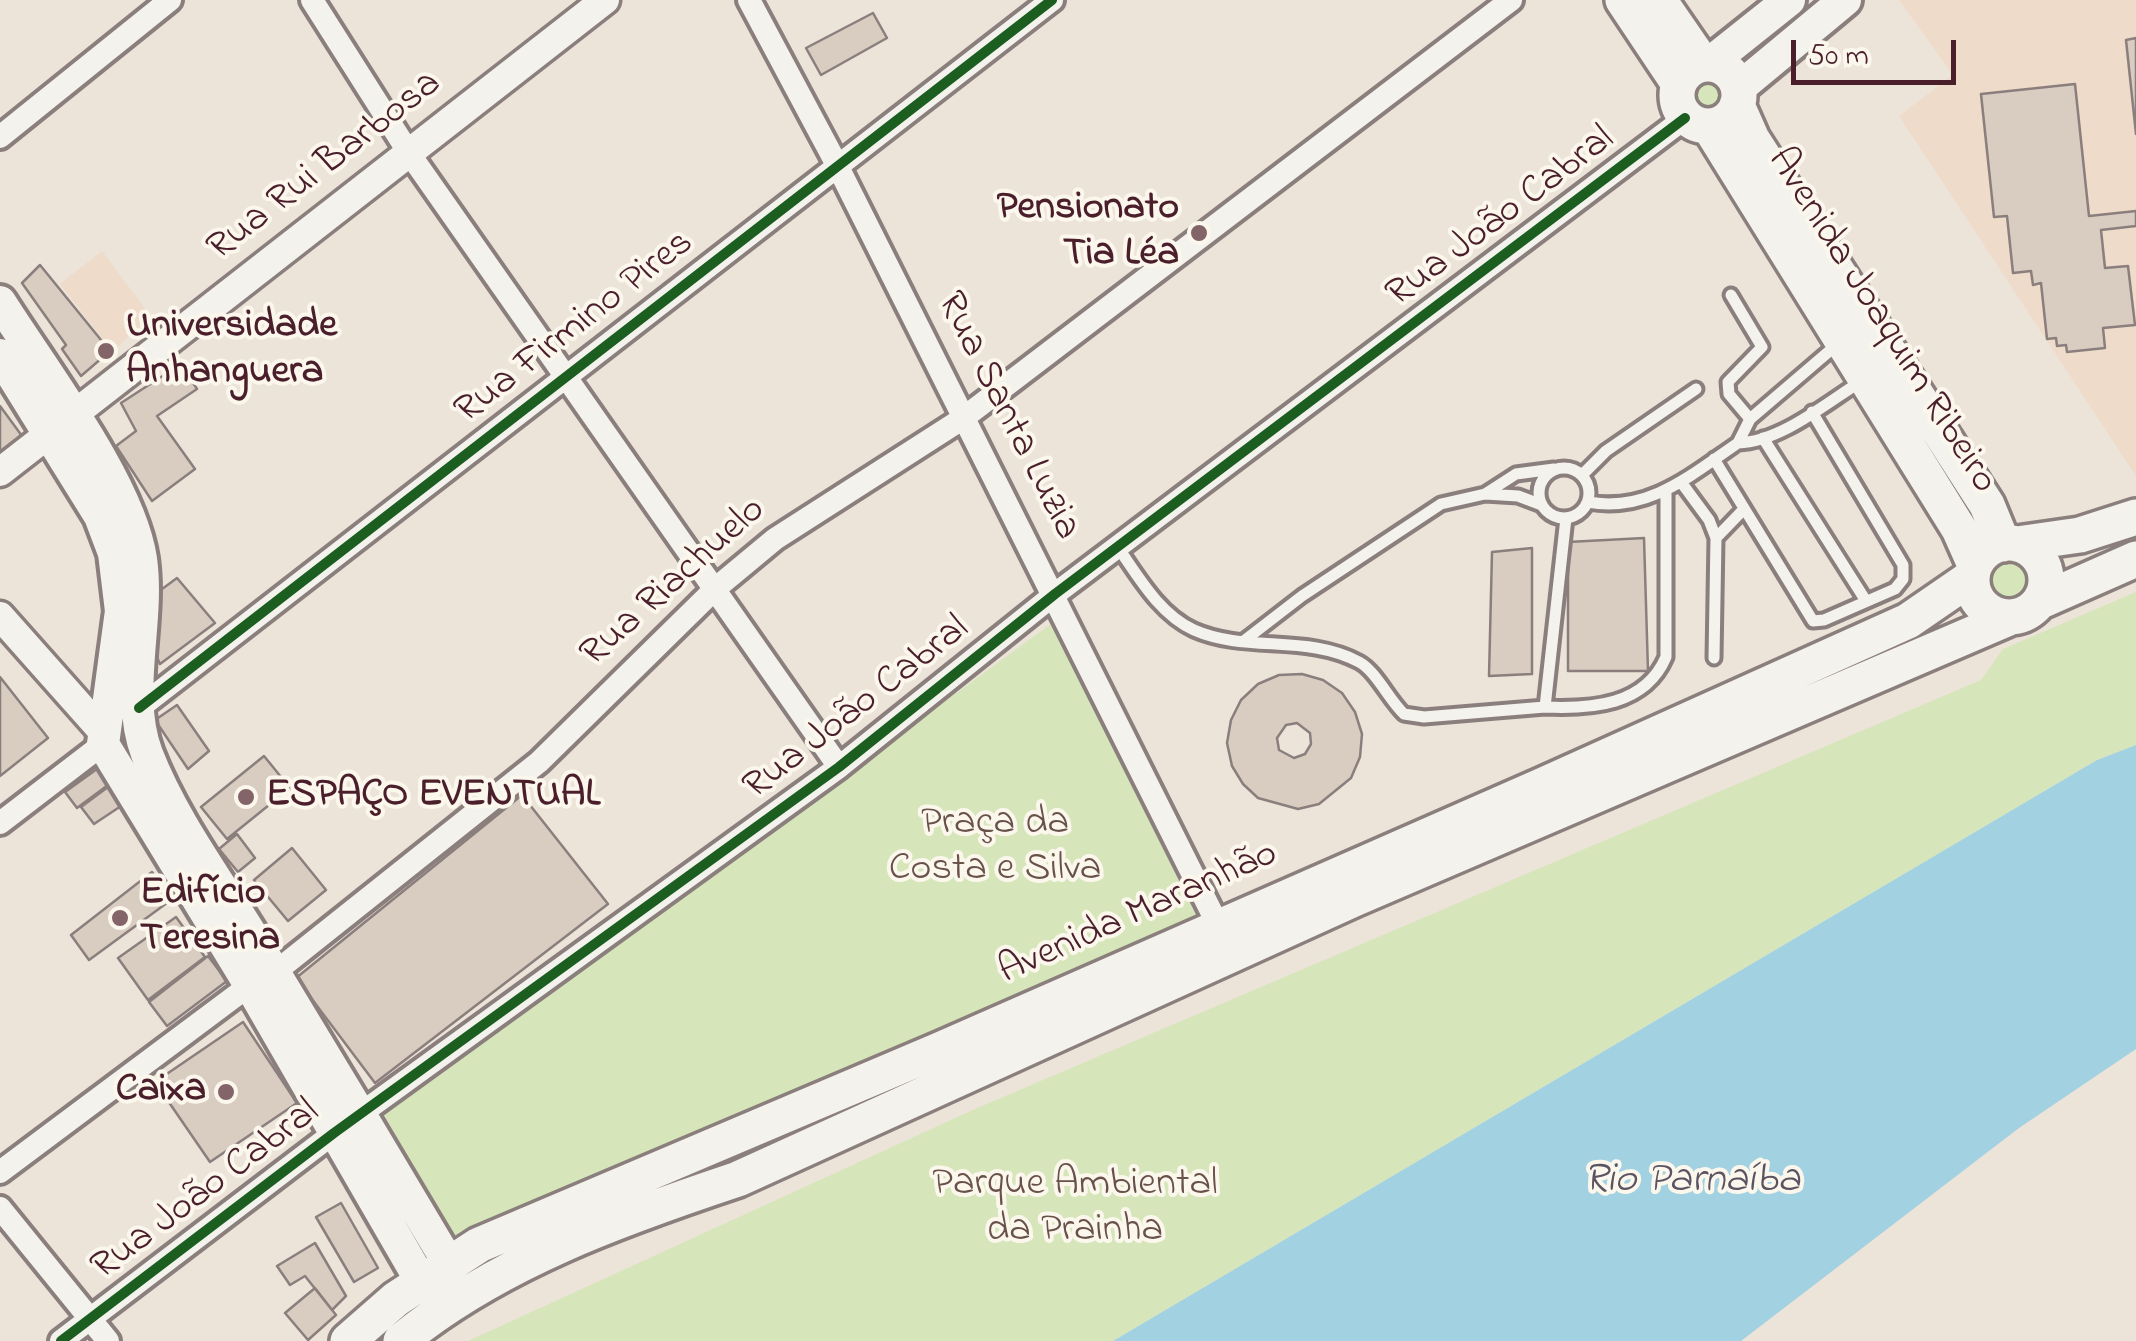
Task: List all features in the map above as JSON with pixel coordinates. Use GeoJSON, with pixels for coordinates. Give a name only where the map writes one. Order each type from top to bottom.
{"type":"FeatureCollection","features":[{"type":"Feature","properties":{"kind":"main road","name":"Avenida Joaquim Ribeiro"},"geometry":{"type":"LineString","coordinates":[[1623,0],[1697,91]]}},
{"type":"Feature","properties":{"kind":"main road","name":"Avenida Joaquim Ribeiro"},"geometry":{"type":"LineString","coordinates":[[1659,0],[1697,91],[1842,340],[1959,528],[1974,571]]}},
{"type":"Feature","properties":{"kind":"main road"},"geometry":{"type":"LineString","coordinates":[[1697,91],[1789,0]]}},
{"type":"Feature","properties":{"kind":"main road"},"geometry":{"type":"LineString","coordinates":[[1697,91],[1725,121],[1738,97],[1845,0]]}},
{"type":"Feature","properties":{"kind":"main road"},"geometry":{"type":"LineString","coordinates":[[1697,91],[1728,70],[1738,97]]}},
{"type":"Feature","properties":{"kind":"main road","name":"Avenida Joaquim Ribeiro"},"geometry":{"type":"LineString","coordinates":[[1738,97],[1752,139],[2010,544]]}},
{"type":"Feature","properties":{"kind":"main road"},"geometry":{"type":"LineString","coordinates":[[0,302],[61,426],[114,553],[121,611],[103,738],[262,979],[348,1124],[438,1296],[500,1288]]}},
{"type":"Feature","properties":{"kind":"main road"},"geometry":{"type":"LineString","coordinates":[[0,355],[113,480],[141,557],[144,616],[139,708],[147,753],[262,979]]}},
{"type":"Feature","properties":{"kind":"main road"},"geometry":{"type":"LineString","coordinates":[[2136,517],[2080,535],[1991,546],[1974,571],[1978,601],[1986,610],[2009,618],[2022,616],[2041,601],[2136,559]]}},
{"type":"Feature","properties":{"kind":"main road"},"geometry":{"type":"LineString","coordinates":[[2010,544],[2037,556],[2044,566],[2047,578],[2041,601]]}},
{"type":"Feature","properties":{"kind":"main road","name":"Avenida Maranhão"},"geometry":{"type":"LineString","coordinates":[[348,1341],[1218,925],[1908,621],[1974,571]]}},
{"type":"Feature","properties":{"kind":"main road","name":"Avenida Maranhão"},"geometry":{"type":"LineString","coordinates":[[401,1341],[438,1296],[500,1288],[683,1219],[738,1179],[1335,907],[2009,618]]}},
{"type":"Feature","properties":{"kind":"street"},"geometry":{"type":"LineString","coordinates":[[0,137],[170,0]]}},
{"type":"Feature","properties":{"kind":"street"},"geometry":{"type":"LineString","coordinates":[[312,0],[409,154],[839,767]]}},
{"type":"Feature","properties":{"kind":"street","name":"Rua Rui Barbosa"},"geometry":{"type":"LineString","coordinates":[[0,472],[605,0]]}},
{"type":"Feature","properties":{"kind":"street","name":"Rua Santa Luzia"},"geometry":{"type":"LineString","coordinates":[[749,0],[1055,594],[1218,925]]}},
{"type":"Feature","properties":{"kind":"street","name":"Rua Firmino Pires"},"geometry":{"type":"LineString","coordinates":[[139,708],[836,163],[1052,0]]}},
{"type":"Feature","properties":{"kind":"street","name":"Rua Riachuelo"},"geometry":{"type":"LineString","coordinates":[[0,1172],[262,979],[539,762],[716,588],[811,513],[962,419],[1511,0]]}},
{"type":"Feature","properties":{"kind":"street","name":"Rua João Cabral"},"geometry":{"type":"LineString","coordinates":[[61,1341],[348,1124],[839,767],[1697,91]]}},
{"type":"Feature","properties":{"kind":"street"},"geometry":{"type":"LineString","coordinates":[[0,616],[103,738],[0,823]]}},
{"type":"Feature","properties":{"kind":"street"},"geometry":{"type":"LineString","coordinates":[[0,1208],[108,1341]]}},
{"type":"Feature","properties":{"kind":"lane"},"geometry":{"type":"LineString","coordinates":[[1731,295],[1762,347],[1728,382],[1729,394],[1750,419]]}},
{"type":"Feature","properties":{"kind":"lane"},"geometry":{"type":"LineString","coordinates":[[1738,443],[1750,419],[1842,340]]}},
{"type":"Feature","properties":{"kind":"lane"},"geometry":{"type":"LineString","coordinates":[[1588,502],[1623,504],[1666,492],[1738,443],[1763,438],[1866,378]]}},
{"type":"Feature","properties":{"kind":"lane"},"geometry":{"type":"LineString","coordinates":[[1582,475],[1606,451],[1696,390]]}},
{"type":"Feature","properties":{"kind":"lane"},"geometry":{"type":"LineString","coordinates":[[1714,459],[1813,621],[1824,620],[1895,589],[1904,579],[1903,565],[1812,412]]}},
{"type":"Feature","properties":{"kind":"lane"},"geometry":{"type":"LineString","coordinates":[[1763,438],[1866,601]]}},
{"type":"Feature","properties":{"kind":"lane"},"geometry":{"type":"LineString","coordinates":[[1485,494],[1516,474],[1564,468],[1582,475]]}},
{"type":"Feature","properties":{"kind":"lane"},"geometry":{"type":"LineString","coordinates":[[1555,470],[1540,484],[1542,505],[1548,513],[1566,518],[1576,516],[1588,502]]}},
{"type":"Feature","properties":{"kind":"lane"},"geometry":{"type":"LineString","coordinates":[[1582,475],[1588,502]]}},
{"type":"Feature","properties":{"kind":"lane"},"geometry":{"type":"LineString","coordinates":[[1681,482],[1710,520],[1716,538],[1714,658]]}},
{"type":"Feature","properties":{"kind":"lane"},"geometry":{"type":"LineString","coordinates":[[1117,546],[1156,601],[1194,630],[1245,640],[1321,646],[1363,664],[1404,714],[1424,717],[1545,706],[1587,709],[1612,705],[1660,672],[1666,657],[1666,492]]}},
{"type":"Feature","properties":{"kind":"lane"},"geometry":{"type":"LineString","coordinates":[[1245,640],[1302,596],[1442,504],[1485,494],[1518,496],[1542,505]]}},
{"type":"Feature","properties":{"kind":"lane"},"geometry":{"type":"LineString","coordinates":[[1716,538],[1743,510]]}},
{"type":"Feature","properties":{"kind":"lane"},"geometry":{"type":"LineString","coordinates":[[1545,706],[1566,518]]}},
{"type":"Feature","properties":{"kind":"shaded area"},"geometry":{"type":"Polygon","coordinates":[[[1899,0],[2136,0],[2136,476],[1899,116],[1953,75],[1899,0]]]}},
{"type":"Feature","properties":{"kind":"shaded area"},"geometry":{"type":"Polygon","coordinates":[[[102,251],[152,318],[112,351],[60,284],[102,251]]]}},
{"type":"Feature","properties":{"kind":"green space"},"geometry":{"type":"Polygon","coordinates":[[[1707,75],[1722,81],[1728,96],[1722,111],[1707,117],[1692,111],[1686,96],[1692,81],[1707,75]]]}},
{"type":"Feature","properties":{"kind":"green space"},"geometry":{"type":"Polygon","coordinates":[[[2010,555],[2029,562],[2036,581],[2029,600],[2010,607],[1991,600],[1984,581],[1991,562],[2010,555]]]}},
{"type":"Feature","properties":{"kind":"green space","name":"Parque Ambiental da Prainha"},"geometry":{"type":"Polygon","coordinates":[[[2136,592],[2136,745],[2097,760],[1113,1341],[468,1341],[975,1109],[1981,680],[2003,649],[2136,592]]]}},
{"type":"Feature","properties":{"kind":"green space","name":"Praça da Costa e Silva"},"geometry":{"type":"Polygon","coordinates":[[[1051,624],[1199,921],[455,1249],[377,1116],[1051,624]]]}},
{"type":"Feature","properties":{"kind":"water","name":"Rio Parnaíba"},"geometry":{"type":"Polygon","coordinates":[[[2136,745],[2136,1049],[2019,1128],[1741,1341],[1113,1341],[2097,760],[2136,745]]]}},
{"type":"Feature","properties":{"kind":"building"},"geometry":{"type":"Polygon","coordinates":[[[873,13],[887,38],[821,75],[806,48],[873,13]]]}},
{"type":"Feature","properties":{"kind":"building"},"geometry":{"type":"Polygon","coordinates":[[[2136,38],[2136,134],[2126,40],[2136,38]]]}},
{"type":"Feature","properties":{"kind":"building"},"geometry":{"type":"Polygon","coordinates":[[[2075,84],[2089,216],[2136,211],[2136,226],[2101,230],[2105,268],[2128,266],[2135,325],[2103,328],[2105,348],[2067,352],[2066,345],[2057,346],[2056,338],[2047,339],[2041,283],[2033,285],[2031,271],[2013,273],[2007,216],[1994,217],[1981,94],[2075,84]]]}},
{"type":"Feature","properties":{"kind":"building"},"geometry":{"type":"Polygon","coordinates":[[[40,265],[110,351],[81,376],[62,349],[66,345],[22,283],[40,265]]]}},
{"type":"Feature","properties":{"kind":"building"},"geometry":{"type":"Polygon","coordinates":[[[181,364],[197,389],[157,416],[195,469],[152,501],[116,446],[136,431],[121,403],[181,364]]]}},
{"type":"Feature","properties":{"kind":"building"},"geometry":{"type":"Polygon","coordinates":[[[0,406],[22,436],[0,452],[0,406]]]}},
{"type":"Feature","properties":{"kind":"building"},"geometry":{"type":"Polygon","coordinates":[[[1644,538],[1648,671],[1568,671],[1568,542],[1644,538]]]}},
{"type":"Feature","properties":{"kind":"building"},"geometry":{"type":"Polygon","coordinates":[[[1532,548],[1532,674],[1489,676],[1492,552],[1532,548]]]}},
{"type":"Feature","properties":{"kind":"building"},"geometry":{"type":"Polygon","coordinates":[[[177,578],[215,623],[160,664],[155,653],[158,592],[177,578]]]}},
{"type":"Feature","properties":{"kind":"building"},"geometry":{"type":"Polygon","coordinates":[[[1302,674],[1323,680],[1342,693],[1355,712],[1362,734],[1360,757],[1351,778],[1319,804],[1298,809],[1258,798],[1232,766],[1227,743],[1231,720],[1241,700],[1258,684],[1279,675],[1302,674]],[[1297,723],[1286,725],[1277,738],[1279,750],[1294,758],[1305,754],[1311,744],[1310,733],[1297,723]]]}},
{"type":"Feature","properties":{"kind":"building"},"geometry":{"type":"Polygon","coordinates":[[[0,677],[48,738],[0,776],[0,677]]]}},
{"type":"Feature","properties":{"kind":"building"},"geometry":{"type":"Polygon","coordinates":[[[177,705],[209,751],[188,769],[155,720],[177,705]]]}},
{"type":"Feature","properties":{"kind":"building","name":"ESPAÇO EVENTUAL"},"geometry":{"type":"Polygon","coordinates":[[[264,756],[290,788],[227,839],[201,807],[264,756]]]}},
{"type":"Feature","properties":{"kind":"building"},"geometry":{"type":"Polygon","coordinates":[[[97,769],[108,785],[77,808],[65,792],[97,769]]]}},
{"type":"Feature","properties":{"kind":"building"},"geometry":{"type":"Polygon","coordinates":[[[108,787],[121,806],[94,824],[81,807],[108,787]]]}},
{"type":"Feature","properties":{"kind":"building"},"geometry":{"type":"Polygon","coordinates":[[[522,795],[608,904],[375,1083],[296,978],[522,795]]]}},
{"type":"Feature","properties":{"kind":"building"},"geometry":{"type":"Polygon","coordinates":[[[237,834],[255,858],[238,872],[219,849],[237,834]]]}},
{"type":"Feature","properties":{"kind":"building"},"geometry":{"type":"Polygon","coordinates":[[[292,848],[326,890],[288,921],[254,880],[292,848]]]}},
{"type":"Feature","properties":{"kind":"building","name":"Edifício Teresina"},"geometry":{"type":"Polygon","coordinates":[[[152,872],[171,900],[89,960],[71,935],[152,872]]]}},
{"type":"Feature","properties":{"kind":"building"},"geometry":{"type":"Polygon","coordinates":[[[176,917],[205,957],[148,1000],[118,958],[176,917]]]}},
{"type":"Feature","properties":{"kind":"building"},"geometry":{"type":"Polygon","coordinates":[[[208,956],[227,981],[167,1026],[149,1002],[208,956]]]}},
{"type":"Feature","properties":{"kind":"building","name":"Caixa"},"geometry":{"type":"Polygon","coordinates":[[[243,1022],[297,1103],[210,1162],[155,1082],[243,1022]]]}},
{"type":"Feature","properties":{"kind":"building"},"geometry":{"type":"Polygon","coordinates":[[[341,1203],[378,1268],[354,1282],[316,1217],[341,1203]]]}},
{"type":"Feature","properties":{"kind":"building"},"geometry":{"type":"Polygon","coordinates":[[[315,1243],[346,1296],[332,1310],[305,1276],[290,1285],[277,1266],[315,1243]]]}},
{"type":"Feature","properties":{"kind":"building"},"geometry":{"type":"Polygon","coordinates":[[[315,1288],[336,1315],[308,1340],[285,1313],[315,1288]]]}},
{"type":"Feature","properties":{"kind":"cycle path"},"geometry":{"type":"LineString","coordinates":[[139,708],[1052,0]]}},
{"type":"Feature","properties":{"kind":"cycle path"},"geometry":{"type":"LineString","coordinates":[[61,1341],[334,1133],[839,767],[1055,594],[1685,118]]}},
{"type":"Feature","properties":{"kind":"place","name":"Pensionato Tia Léa"},"geometry":{"type":"Point","coordinates":[1199,233]}},
{"type":"Feature","properties":{"kind":"place","name":"Universidade Anhanguera"},"geometry":{"type":"Point","coordinates":[106,351]}},
{"type":"Feature","properties":{"kind":"place","name":"ESPAÇO EVENTUAL"},"geometry":{"type":"Point","coordinates":[246,797]}},
{"type":"Feature","properties":{"kind":"place","name":"Edifício Teresina"},"geometry":{"type":"Point","coordinates":[120,918]}},
{"type":"Feature","properties":{"kind":"place","name":"Caixa"},"geometry":{"type":"Point","coordinates":[226,1092]}}]}
